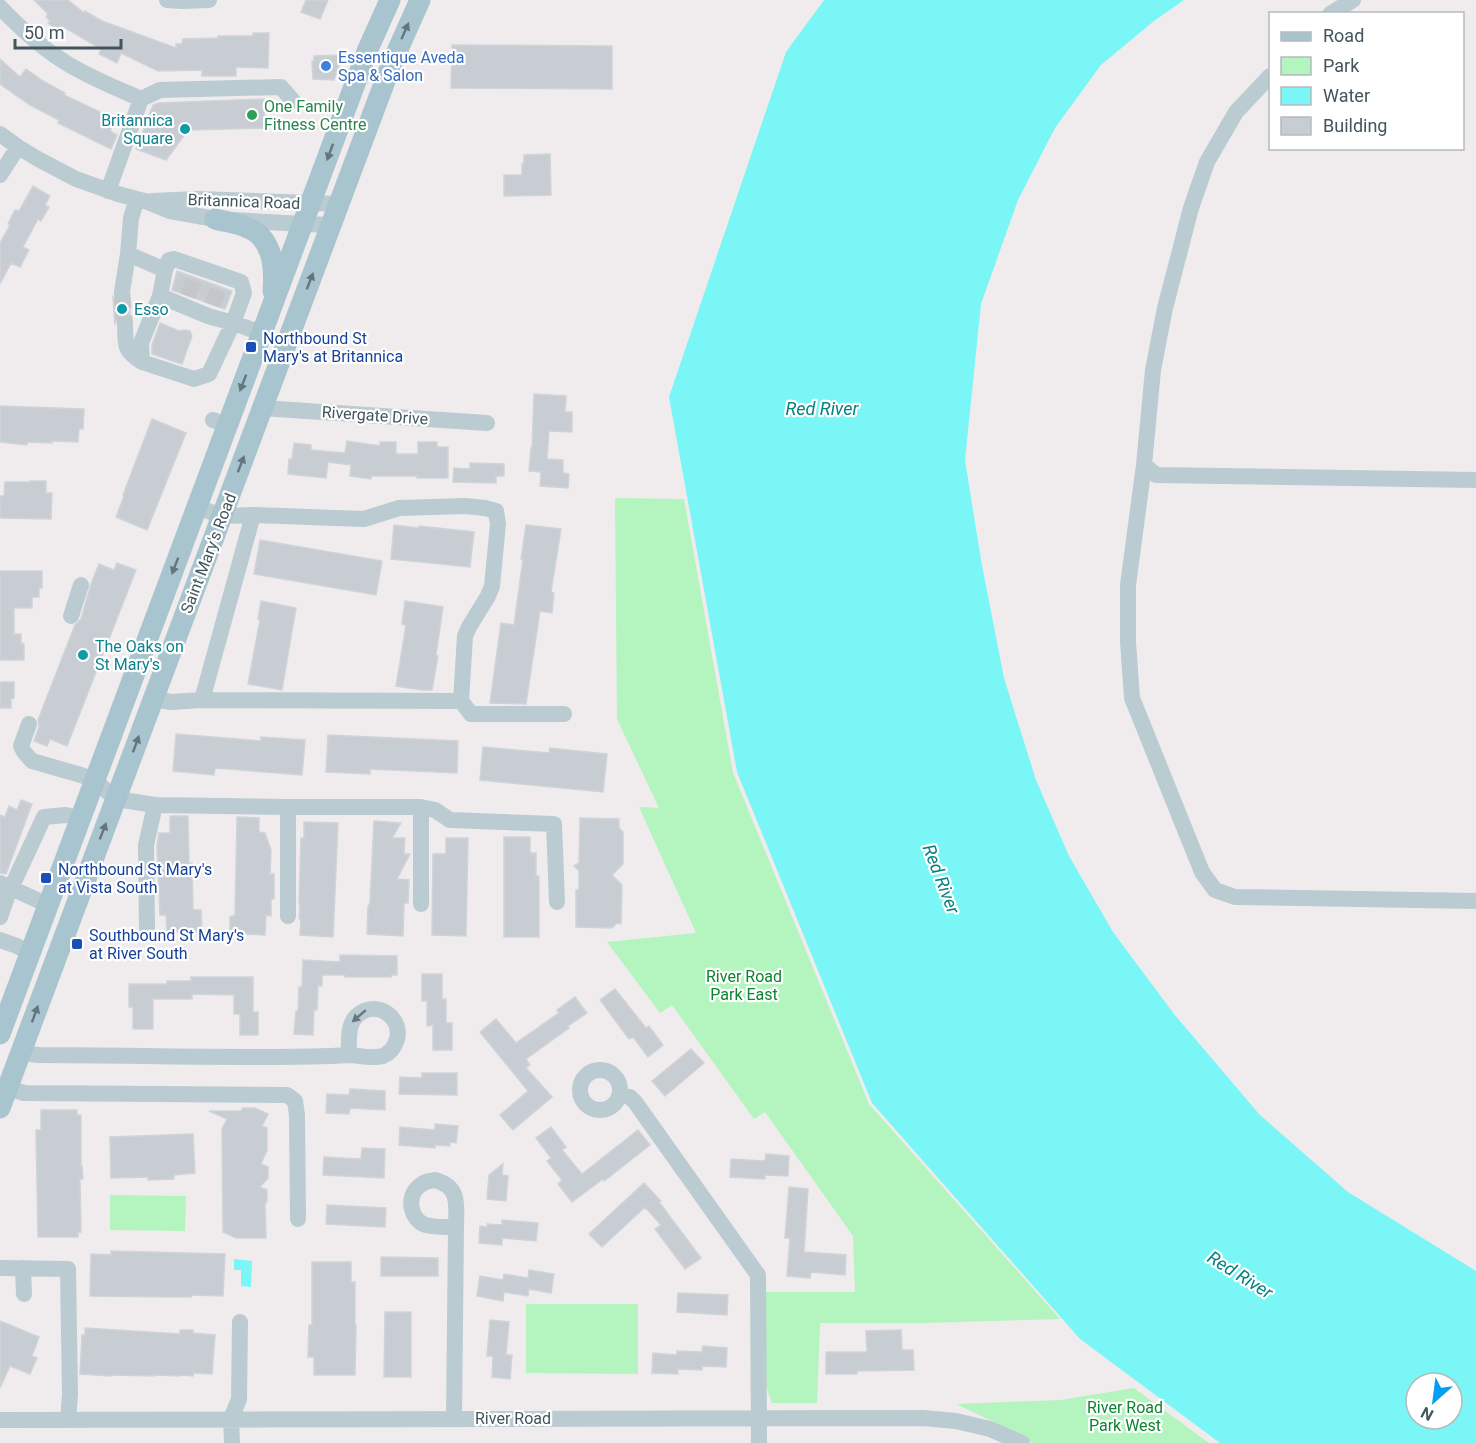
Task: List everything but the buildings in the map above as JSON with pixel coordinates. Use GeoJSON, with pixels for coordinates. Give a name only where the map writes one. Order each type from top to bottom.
{"type":"FeatureCollection","features":[{"type":"Feature","properties":{"kind":"main road","name":"Saint Mary's Road"},"geometry":{"type":"LineString","coordinates":[[0,1034],[5,1006],[30,953],[197,507],[220,422],[262,333],[368,49],[390,0]]}},
{"type":"Feature","properties":{"kind":"main road","name":"Saint Mary's Road"},"geometry":{"type":"LineString","coordinates":[[0,1108],[391,65],[420,0]]}},
{"type":"Feature","properties":{"kind":"main road"},"geometry":{"type":"LineString","coordinates":[[215,219],[248,228],[260,235],[267,244],[273,259],[271,309]]}},
{"type":"Feature","properties":{"kind":"main road"},"geometry":{"type":"LineString","coordinates":[[30,953],[46,985]]}},
{"type":"Feature","properties":{"kind":"street"},"geometry":{"type":"LineString","coordinates":[[167,0],[209,0]]}},
{"type":"Feature","properties":{"kind":"street"},"geometry":{"type":"LineString","coordinates":[[1333,12],[1353,0]]}},
{"type":"Feature","properties":{"kind":"street"},"geometry":{"type":"LineString","coordinates":[[0,7],[17,25],[68,64],[141,99]]}},
{"type":"Feature","properties":{"kind":"street"},"geometry":{"type":"LineString","coordinates":[[1269,77],[1236,112],[1207,162],[1191,208],[1165,308],[1153,370],[1144,465],[1128,585],[1128,642],[1132,698],[1202,872],[1215,890],[1235,897],[1476,901]]}},
{"type":"Feature","properties":{"kind":"street"},"geometry":{"type":"LineString","coordinates":[[108,190],[141,99],[160,90],[282,87],[293,101]]}},
{"type":"Feature","properties":{"kind":"street","name":"Britannica Road"},"geometry":{"type":"LineString","coordinates":[[0,134],[38,159],[76,178],[170,211],[215,219],[332,225]]}},
{"type":"Feature","properties":{"kind":"street"},"geometry":{"type":"LineString","coordinates":[[0,175],[18,147]]}},
{"type":"Feature","properties":{"kind":"street","name":"Britannica Road"},"geometry":{"type":"LineString","coordinates":[[142,200],[196,199],[339,204]]}},
{"type":"Feature","properties":{"kind":"street"},"geometry":{"type":"LineString","coordinates":[[122,292],[131,218],[142,200]]}},
{"type":"Feature","properties":{"kind":"street"},"geometry":{"type":"LineString","coordinates":[[128,254],[165,270]]}},
{"type":"Feature","properties":{"kind":"street"},"geometry":{"type":"LineString","coordinates":[[125,325],[127,349],[130,355],[142,362],[194,379],[208,374],[233,323],[244,293],[241,282],[221,281],[197,273],[174,259],[169,260],[160,296],[141,343],[142,362]]}},
{"type":"Feature","properties":{"kind":"street"},"geometry":{"type":"LineString","coordinates":[[160,296],[186,301],[210,310],[233,323],[262,333]]}},
{"type":"Feature","properties":{"kind":"street","name":"Rivergate Drive"},"geometry":{"type":"LineString","coordinates":[[262,408],[487,423]]}},
{"type":"Feature","properties":{"kind":"street"},"geometry":{"type":"LineString","coordinates":[[1144,465],[1156,475],[1476,480]]}},
{"type":"Feature","properties":{"kind":"street"},"geometry":{"type":"LineString","coordinates":[[197,507],[222,516],[364,519],[399,508],[465,506],[496,511],[498,524],[492,586],[465,636],[461,701],[471,714],[564,714]]}},
{"type":"Feature","properties":{"kind":"street"},"geometry":{"type":"LineString","coordinates":[[202,700],[253,515]]}},
{"type":"Feature","properties":{"kind":"street"},"geometry":{"type":"LineString","coordinates":[[71,616],[81,585]]}},
{"type":"Feature","properties":{"kind":"street"},"geometry":{"type":"LineString","coordinates":[[153,699],[171,702],[202,700],[461,701]]}},
{"type":"Feature","properties":{"kind":"street"},"geometry":{"type":"LineString","coordinates":[[29,724],[21,746],[32,761],[94,780],[116,799],[155,805],[421,807],[435,810],[450,820],[554,824],[556,902]]}},
{"type":"Feature","properties":{"kind":"street"},"geometry":{"type":"LineString","coordinates":[[147,928],[146,845],[155,805]]}},
{"type":"Feature","properties":{"kind":"street"},"geometry":{"type":"LineString","coordinates":[[288,807],[288,916]]}},
{"type":"Feature","properties":{"kind":"street"},"geometry":{"type":"LineString","coordinates":[[421,807],[421,904]]}},
{"type":"Feature","properties":{"kind":"street"},"geometry":{"type":"LineString","coordinates":[[0,917],[5,891],[44,817],[66,815],[80,818]]}},
{"type":"Feature","properties":{"kind":"street"},"geometry":{"type":"LineString","coordinates":[[5,891],[48,905]]}},
{"type":"Feature","properties":{"kind":"street"},"geometry":{"type":"LineString","coordinates":[[0,940],[30,953]]}},
{"type":"Feature","properties":{"kind":"street"},"geometry":{"type":"LineString","coordinates":[[21,1053],[278,1057],[348,1055]]}},
{"type":"Feature","properties":{"kind":"street"},"geometry":{"type":"LineString","coordinates":[[8,1088],[24,1093],[287,1095],[295,1101],[297,1115],[298,1219]]}},
{"type":"Feature","properties":{"kind":"street"},"geometry":{"type":"LineString","coordinates":[[620,1095],[630,1097],[634,1102],[758,1275],[759,1443]]}},
{"type":"Feature","properties":{"kind":"street"},"geometry":{"type":"LineString","coordinates":[[454,1418],[456,1227]]}},
{"type":"Feature","properties":{"kind":"street"},"geometry":{"type":"LineString","coordinates":[[0,1268],[68,1269],[70,1394],[68,1420]]}},
{"type":"Feature","properties":{"kind":"street"},"geometry":{"type":"LineString","coordinates":[[23,1268],[24,1294]]}},
{"type":"Feature","properties":{"kind":"street"},"geometry":{"type":"LineString","coordinates":[[232,1443],[231,1419],[239,1398],[240,1322]]}},
{"type":"Feature","properties":{"kind":"street","name":"River Road"},"geometry":{"type":"LineString","coordinates":[[0,1420],[923,1418],[956,1421],[990,1430],[1015,1441]]}},
{"type":"Feature","properties":{"kind":"green space","name":"River Road Park East"},"geometry":{"type":"Polygon","coordinates":[[[615,498],[684,499],[733,773],[869,1104],[1060,1319],[820,1323],[817,1403],[772,1403],[766,1386],[766,1292],[855,1292],[853,1236],[765,1112],[754,1119],[672,1005],[660,1013],[607,942],[696,933],[639,807],[659,808],[617,719],[615,498]]]}},
{"type":"Feature","properties":{"kind":"green space"},"geometry":{"type":"Polygon","coordinates":[[[110,1195],[186,1196],[185,1231],[110,1230],[110,1195]]]}},
{"type":"Feature","properties":{"kind":"green space"},"geometry":{"type":"Polygon","coordinates":[[[526,1304],[638,1304],[638,1374],[526,1373],[526,1304]]]}},
{"type":"Feature","properties":{"kind":"green space","name":"River Road Park West"},"geometry":{"type":"Polygon","coordinates":[[[1134,1388],[1209,1443],[1033,1443],[956,1404],[1060,1400],[1134,1388]]]}},
{"type":"Feature","properties":{"kind":"water","name":"Red River"},"geometry":{"type":"Polygon","coordinates":[[[824,0],[1184,0],[1154,21],[1101,65],[1055,128],[1018,200],[981,304],[965,460],[981,560],[1004,678],[1036,780],[1069,856],[1113,932],[1174,1014],[1259,1114],[1348,1192],[1476,1271],[1476,1443],[1220,1443],[1080,1339],[872,1103],[737,772],[669,397],[786,52],[824,0]]]}},
{"type":"Feature","properties":{"kind":"water"},"geometry":{"type":"Polygon","coordinates":[[[234,1259],[252,1261],[251,1287],[241,1286],[241,1270],[234,1270],[234,1259]]]}},
{"type":"Feature","properties":{"kind":"tunnel"},"geometry":{"type":"LineString","coordinates":[[188,296],[195,277]]}},
{"type":"Feature","properties":{"kind":"tunnel"},"geometry":{"type":"LineString","coordinates":[[212,305],[219,286]]}},
{"type":"Feature","properties":{"kind":"tunnel"},"geometry":{"type":"LineString","coordinates":[[122,292],[125,325]]}},
{"type":"Feature","properties":{"kind":"place","name":"Essentique Aveda Spa & Salon"},"geometry":{"type":"Point","coordinates":[326,66]}},
{"type":"Feature","properties":{"kind":"place","name":"One Family Fitness Centre"},"geometry":{"type":"Point","coordinates":[252,115]}},
{"type":"Feature","properties":{"kind":"place","name":"Britannica Square"},"geometry":{"type":"Point","coordinates":[185,129]}},
{"type":"Feature","properties":{"kind":"place","name":"Esso"},"geometry":{"type":"Point","coordinates":[122,309]}},
{"type":"Feature","properties":{"kind":"place","name":"Northbound St Mary's at Britannica"},"geometry":{"type":"Point","coordinates":[251,347]}},
{"type":"Feature","properties":{"kind":"place","name":"The Oaks on St Mary's"},"geometry":{"type":"Point","coordinates":[83,655]}},
{"type":"Feature","properties":{"kind":"place","name":"Northbound St Mary's at Vista South"},"geometry":{"type":"Point","coordinates":[46,878]}},
{"type":"Feature","properties":{"kind":"place","name":"Southbound St Mary's at River South"},"geometry":{"type":"Point","coordinates":[77,944]}}]}
